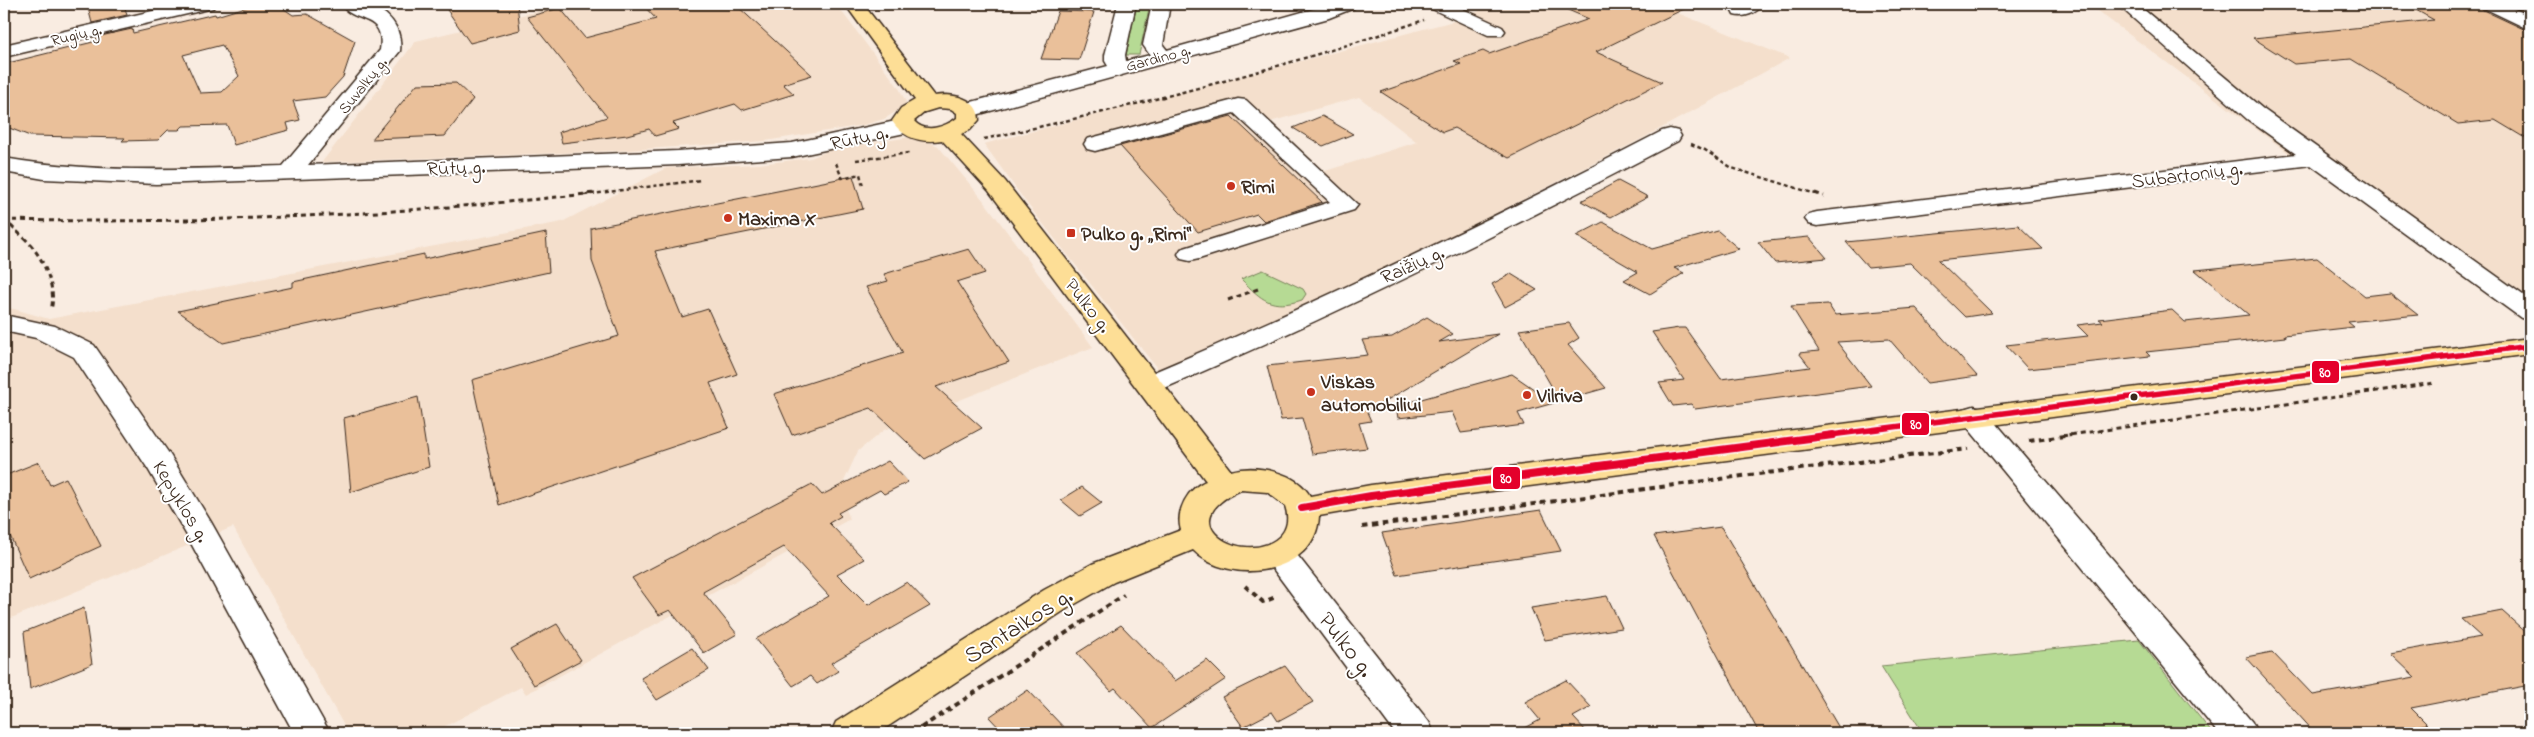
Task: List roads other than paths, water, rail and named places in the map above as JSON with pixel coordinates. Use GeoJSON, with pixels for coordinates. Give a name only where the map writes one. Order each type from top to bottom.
{"type":"FeatureCollection","features":[{"type":"Feature","properties":{"kind":"main road"},"geometry":{"type":"LineString","coordinates":[[854,4],[928,103]]}},
{"type":"Feature","properties":{"kind":"main road"},"geometry":{"type":"LineString","coordinates":[[947,102],[963,106],[968,110],[968,120],[964,125],[947,132],[927,134],[910,130],[903,121],[905,116],[918,106],[928,103],[947,102]]}},
{"type":"Feature","properties":{"kind":"main road","name":"Pulko g."},"geometry":{"type":"LineString","coordinates":[[947,132],[997,186],[1225,484]]}},
{"type":"Feature","properties":{"kind":"main road"},"geometry":{"type":"LineString","coordinates":[[1302,508],[1381,495],[1974,416],[2530,346]]}},
{"type":"Feature","properties":{"kind":"main road"},"geometry":{"type":"LineString","coordinates":[[1251,480],[1271,483],[1288,491],[1302,508],[1304,523],[1298,538],[1278,554],[1264,559],[1232,559],[1217,554],[1197,536],[1193,524],[1194,512],[1206,496],[1225,484],[1251,480]]}},
{"type":"Feature","properties":{"kind":"main road","name":"Santaikos g."},"geometry":{"type":"LineString","coordinates":[[849,733],[1056,599],[1103,573],[1197,536]]}},
{"type":"Feature","properties":{"kind":"street","name":"Rugių g."},"geometry":{"type":"LineString","coordinates":[[4,50],[206,4]]}},
{"type":"Feature","properties":{"kind":"street","name":"Suvalkų g."},"geometry":{"type":"LineString","coordinates":[[289,173],[390,51],[393,39],[390,29],[384,22],[350,4]]}},
{"type":"Feature","properties":{"kind":"street"},"geometry":{"type":"LineString","coordinates":[[1121,67],[1115,61],[1114,55],[1127,4]]}},
{"type":"Feature","properties":{"kind":"street"},"geometry":{"type":"LineString","coordinates":[[1161,4],[1152,45],[1162,56]]}},
{"type":"Feature","properties":{"kind":"street","name":"Gardino g."},"geometry":{"type":"LineString","coordinates":[[968,110],[1322,14],[1347,4]]}},
{"type":"Feature","properties":{"kind":"street"},"geometry":{"type":"LineString","coordinates":[[1438,4],[1494,31]]}},
{"type":"Feature","properties":{"kind":"street"},"geometry":{"type":"LineString","coordinates":[[2126,4],[2255,114],[2530,312]]}},
{"type":"Feature","properties":{"kind":"street"},"geometry":{"type":"LineString","coordinates":[[2491,4],[2530,24]]}},
{"type":"Feature","properties":{"kind":"street"},"geometry":{"type":"LineString","coordinates":[[1464,15],[1482,8]]}},
{"type":"Feature","properties":{"kind":"street"},"geometry":{"type":"LineString","coordinates":[[1095,144],[1238,105],[1346,205],[1190,254]]}},
{"type":"Feature","properties":{"kind":"street","name":"Rūtų g."},"geometry":{"type":"LineString","coordinates":[[4,165],[44,172],[95,176],[156,177],[678,158],[782,151],[876,134],[905,126]]}},
{"type":"Feature","properties":{"kind":"street","name":"Raižių g."},"geometry":{"type":"LineString","coordinates":[[1150,384],[1216,356],[1517,216],[1670,136]]}},
{"type":"Feature","properties":{"kind":"street","name":"Subartonių g."},"geometry":{"type":"LineString","coordinates":[[1816,219],[2315,158]]}},
{"type":"Feature","properties":{"kind":"street","name":"Kepyklos g."},"geometry":{"type":"LineString","coordinates":[[4,323],[41,329],[65,339],[84,351],[159,462],[230,581],[312,733]]}},
{"type":"Feature","properties":{"kind":"street"},"geometry":{"type":"LineString","coordinates":[[1974,416],[2239,733]]}},
{"type":"Feature","properties":{"kind":"street","name":"Pulko g."},"geometry":{"type":"LineString","coordinates":[[1278,554],[1416,733]]}},
{"type":"Feature","properties":{"kind":"place","name":"Rimi"},"geometry":{"type":"Point","coordinates":[1231,186]}},
{"type":"Feature","properties":{"kind":"place","name":"Maxima X"},"geometry":{"type":"Point","coordinates":[728,218]}},
{"type":"Feature","properties":{"kind":"place","name":"Pulko g. „Rimi“"},"geometry":{"type":"Point","coordinates":[1071,233]}},
{"type":"Feature","properties":{"kind":"place","name":"Viskas automobiliui"},"geometry":{"type":"Point","coordinates":[1311,392]}},
{"type":"Feature","properties":{"kind":"place","name":"Vilriva"},"geometry":{"type":"Point","coordinates":[1527,395]}}]}
